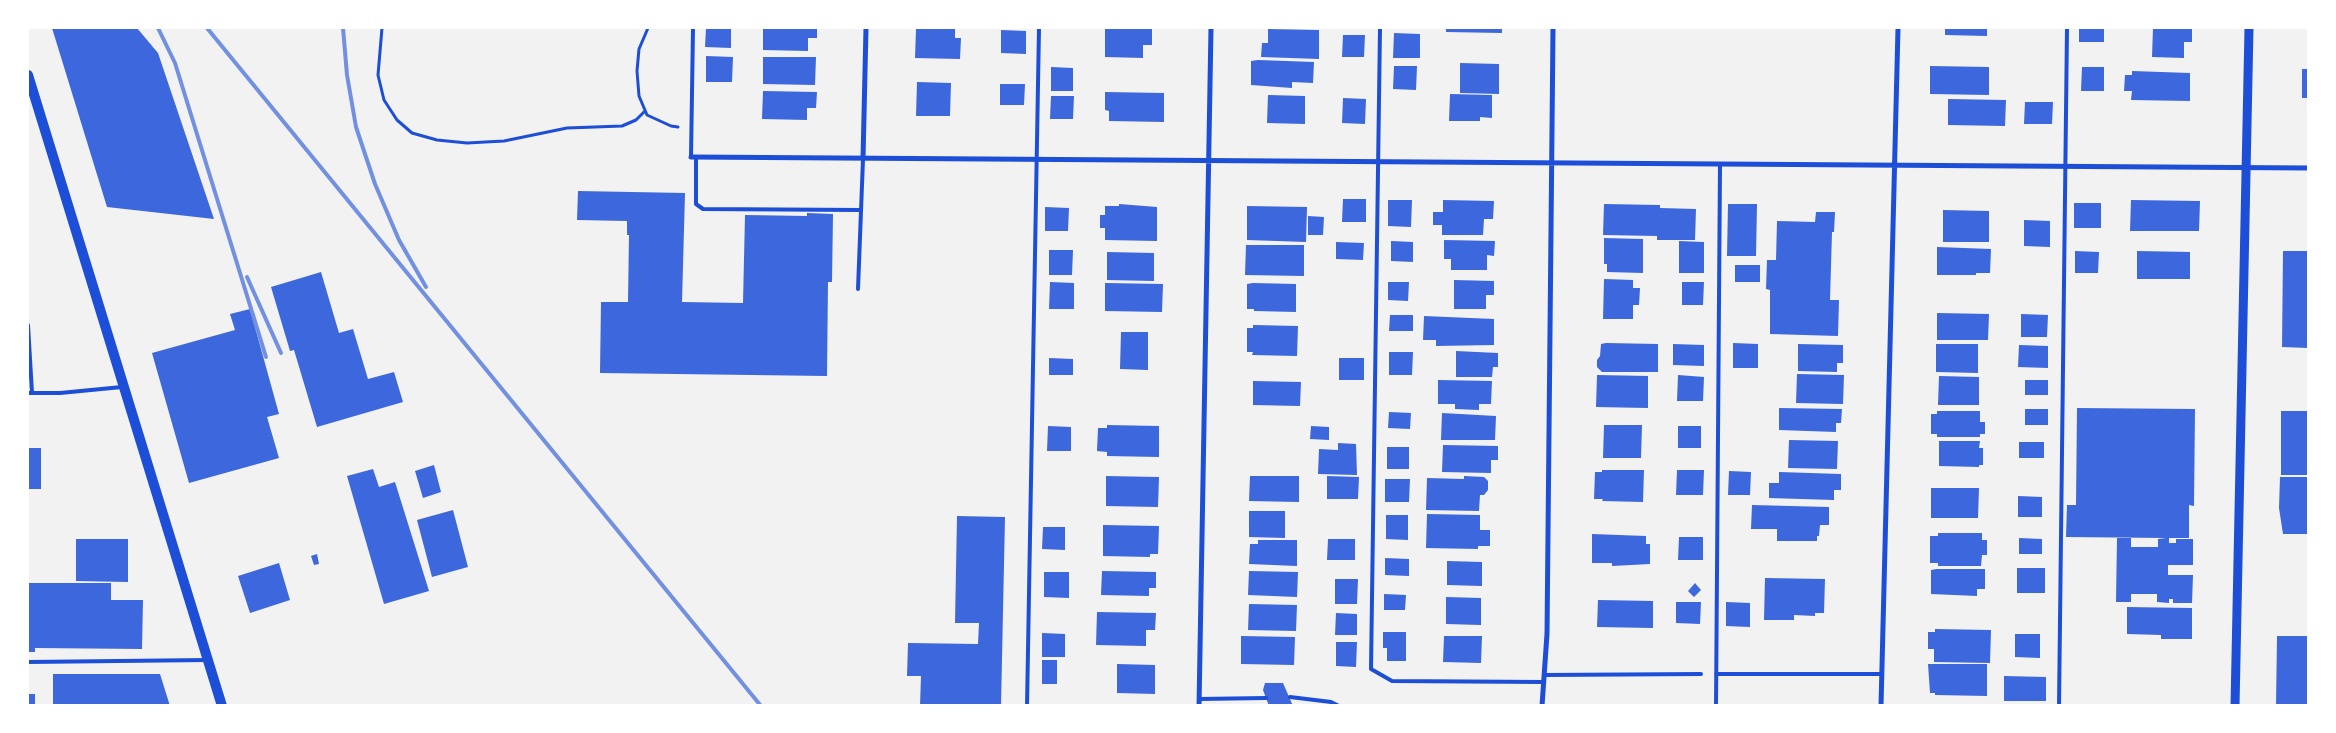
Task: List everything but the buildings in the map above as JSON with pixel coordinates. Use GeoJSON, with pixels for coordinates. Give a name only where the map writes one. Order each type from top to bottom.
{"type":"FeatureCollection","features":[{"type":"Feature","properties":{"kind":"main road"},"geometry":{"type":"LineString","coordinates":[[28,75],[32,103],[124,387],[222,706]]}},
{"type":"Feature","properties":{"kind":"street"},"geometry":{"type":"LineString","coordinates":[[863,159],[866,28]]}},
{"type":"Feature","properties":{"kind":"street"},"geometry":{"type":"LineString","coordinates":[[1199,706],[1211,28]]}},
{"type":"Feature","properties":{"kind":"street"},"geometry":{"type":"LineString","coordinates":[[1542,706],[1542,675],[1547,634],[1553,28]]}},
{"type":"Feature","properties":{"kind":"street"},"geometry":{"type":"LineString","coordinates":[[1881,706],[1898,28]]}},
{"type":"Feature","properties":{"kind":"street"},"geometry":{"type":"LineString","coordinates":[[2235,706],[2248,168],[2249,28]]}},
{"type":"Feature","properties":{"kind":"street"},"geometry":{"type":"LineString","coordinates":[[693,157],[1551,161],[1896,166],[2308,168]]}},
{"type":"Feature","properties":{"kind":"lane"},"geometry":{"type":"LineString","coordinates":[[693,28],[691,128],[696,204],[703,209],[861,210]]}},
{"type":"Feature","properties":{"kind":"lane"},"geometry":{"type":"LineString","coordinates":[[1027,706],[1039,28]]}},
{"type":"Feature","properties":{"kind":"lane"},"geometry":{"type":"LineString","coordinates":[[1380,28],[1371,669],[1392,681],[1542,682]]}},
{"type":"Feature","properties":{"kind":"lane"},"geometry":{"type":"LineString","coordinates":[[2058,706],[2067,28]]}},
{"type":"Feature","properties":{"kind":"lane"},"geometry":{"type":"LineString","coordinates":[[858,289],[863,159]]}},
{"type":"Feature","properties":{"kind":"lane"},"geometry":{"type":"LineString","coordinates":[[1716,706],[1720,164]]}},
{"type":"Feature","properties":{"kind":"lane"},"geometry":{"type":"LineString","coordinates":[[28,325],[30,393],[60,393],[124,387]]}},
{"type":"Feature","properties":{"kind":"lane"},"geometry":{"type":"LineString","coordinates":[[28,662],[208,660]]}},
{"type":"Feature","properties":{"kind":"lane"},"geometry":{"type":"LineString","coordinates":[[1542,675],[1701,674]]}},
{"type":"Feature","properties":{"kind":"lane"},"geometry":{"type":"LineString","coordinates":[[1716,674],[1882,674]]}},
{"type":"Feature","properties":{"kind":"lane"},"geometry":{"type":"LineString","coordinates":[[1290,697],[1339,706]]}},
{"type":"Feature","properties":{"kind":"lane"},"geometry":{"type":"LineString","coordinates":[[1199,699],[1266,698]]}},
{"type":"Feature","properties":{"kind":"path"},"geometry":{"type":"LineString","coordinates":[[382,28],[378,75],[384,100],[397,120],[412,133],[438,140],[467,143],[504,141],[567,128],[622,126],[636,120],[645,111]]}},
{"type":"Feature","properties":{"kind":"path"},"geometry":{"type":"LineString","coordinates":[[648,28],[639,49],[636,72],[639,96],[645,111],[647,115],[671,126],[691,128]]}},
{"type":"Feature","properties":{"kind":"railway"},"geometry":{"type":"LineString","coordinates":[[158,28],[175,63],[266,357]]}},
{"type":"Feature","properties":{"kind":"railway"},"geometry":{"type":"LineString","coordinates":[[207,28],[761,706]]}},
{"type":"Feature","properties":{"kind":"railway"},"geometry":{"type":"LineString","coordinates":[[343,28],[347,75],[356,127],[375,184],[399,240],[426,287]]}},
{"type":"Feature","properties":{"kind":"railway"},"geometry":{"type":"LineString","coordinates":[[247,277],[281,353]]}}]}
